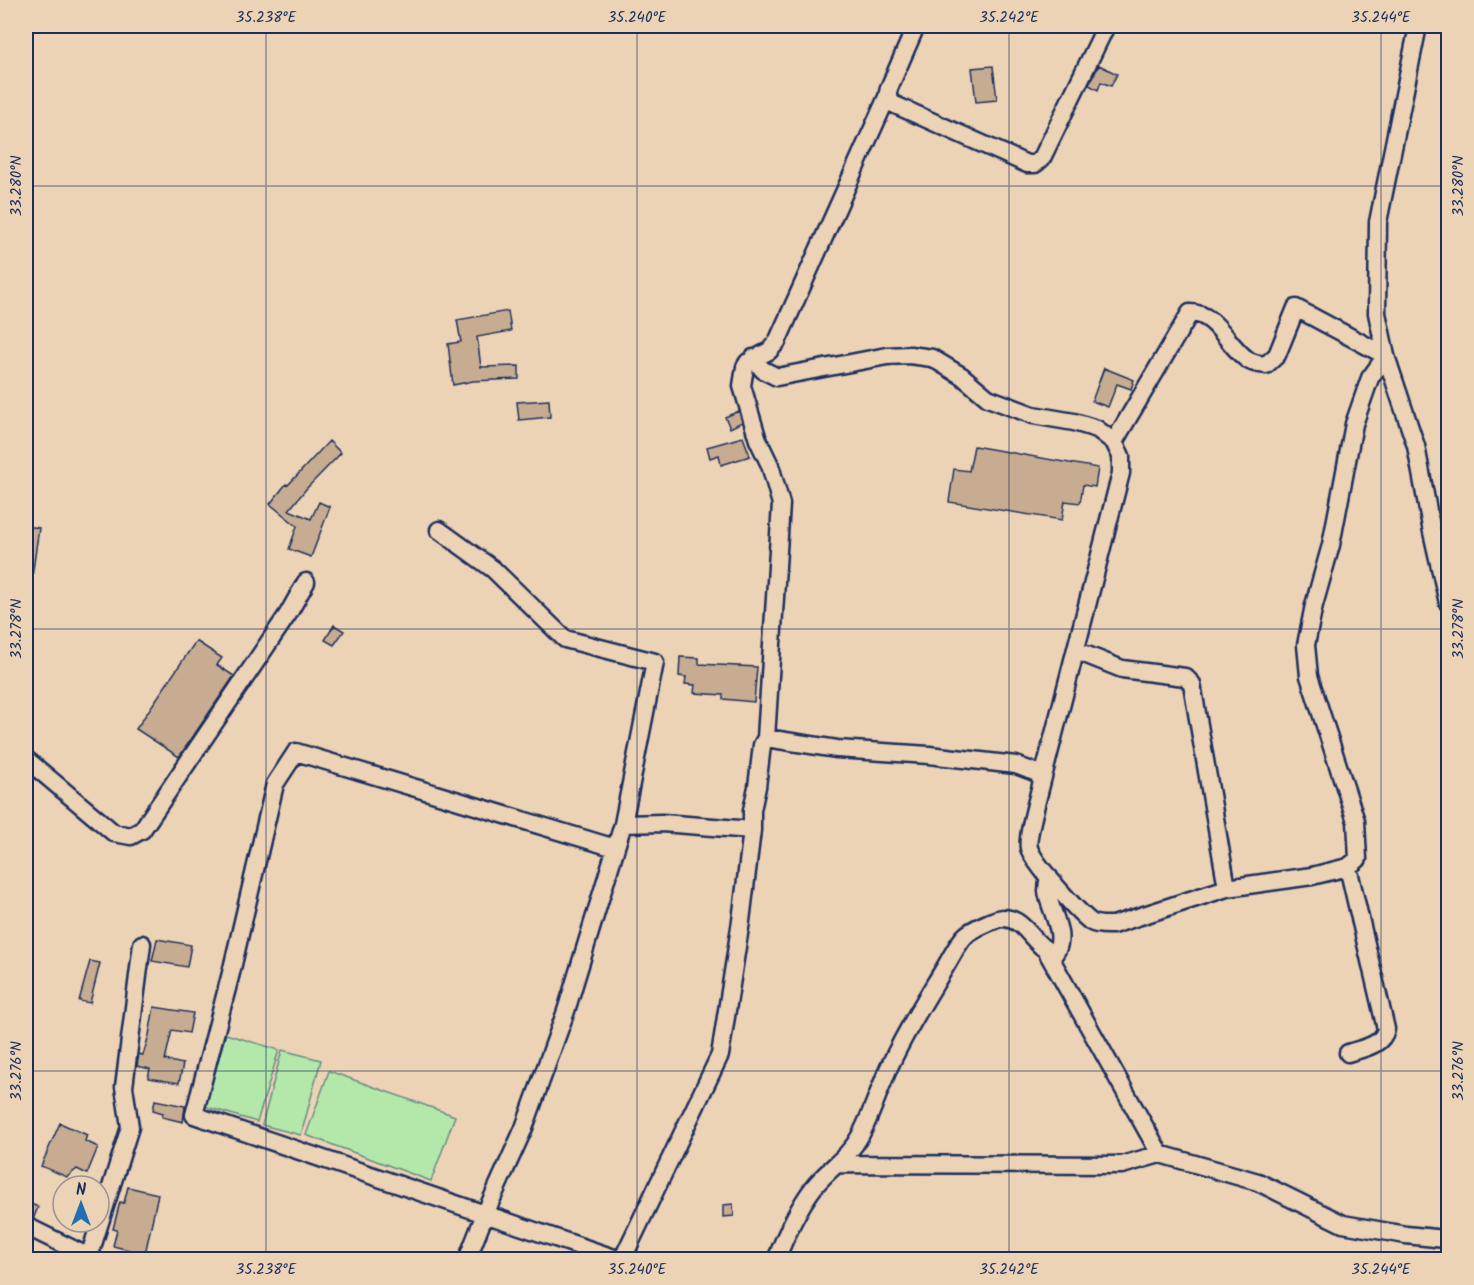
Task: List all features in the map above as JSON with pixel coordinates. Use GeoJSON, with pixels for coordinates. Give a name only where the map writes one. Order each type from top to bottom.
{"type":"FeatureCollection","features":[{"type":"Feature","properties":{"kind":"street"},"geometry":{"type":"LineString","coordinates":[[615,848],[296,752],[275,784],[231,973],[194,1115],[621,1260],[720,1055],[741,921],[752,830],[752,810],[762,745],[766,738],[781,504],[742,386],[745,367],[753,358],[769,351],[777,342],[887,97],[916,26]]}},
{"type":"Feature","properties":{"kind":"street"},"geometry":{"type":"LineString","coordinates":[[887,97],[893,104],[1027,164],[1035,164],[1042,158],[1106,26]]}},
{"type":"Feature","properties":{"kind":"street"},"geometry":{"type":"LineString","coordinates":[[1418,26],[1378,222],[1377,313],[1386,356],[1416,446],[1432,532],[1449,603]]}},
{"type":"Feature","properties":{"kind":"street"},"geometry":{"type":"LineString","coordinates":[[1114,442],[1190,313],[1199,313],[1214,322],[1227,340],[1250,362],[1266,365],[1277,355],[1296,308],[1386,356]]}},
{"type":"Feature","properties":{"kind":"street"},"geometry":{"type":"LineString","coordinates":[[753,358],[763,370],[777,377],[887,356],[910,355],[932,358],[962,376],[988,398],[1033,415],[1074,422],[1096,429],[1114,442],[1121,456],[1121,473],[1042,781],[1028,846],[1037,863],[1049,877],[1092,922],[1101,926],[1113,925],[1227,888],[1312,876],[1348,867],[1358,859],[1356,821],[1309,676],[1306,645],[1314,605],[1331,544],[1354,423],[1370,378],[1386,356]]}},
{"type":"Feature","properties":{"kind":"street"},"geometry":{"type":"LineString","coordinates":[[439,530],[493,569],[566,639],[655,662],[623,824],[566,1011],[524,1128],[467,1260]]}},
{"type":"Feature","properties":{"kind":"street"},"geometry":{"type":"LineString","coordinates":[[26,759],[114,833],[131,836],[142,831],[288,614],[306,582]]}},
{"type":"Feature","properties":{"kind":"street"},"geometry":{"type":"LineString","coordinates":[[1077,651],[1122,669],[1185,677],[1192,684],[1227,888]]}},
{"type":"Feature","properties":{"kind":"street"},"geometry":{"type":"LineString","coordinates":[[766,738],[837,749],[929,755],[1016,765],[1037,773],[1042,781]]}},
{"type":"Feature","properties":{"kind":"street"},"geometry":{"type":"LineString","coordinates":[[623,824],[662,823],[752,830]]}},
{"type":"Feature","properties":{"kind":"street"},"geometry":{"type":"LineString","coordinates":[[1348,867],[1386,1029],[1384,1037],[1377,1043],[1348,1053]]}},
{"type":"Feature","properties":{"kind":"street"},"geometry":{"type":"LineString","coordinates":[[1047,952],[1054,953],[1058,948],[1059,938],[1047,891],[1049,877]]}},
{"type":"Feature","properties":{"kind":"street"},"geometry":{"type":"LineString","coordinates":[[776,1260],[787,1229],[803,1203],[815,1186],[859,1138],[891,1063],[913,1020],[966,934],[989,922],[1004,918],[1016,921],[1047,952],[1160,1154]]}},
{"type":"Feature","properties":{"kind":"street"},"geometry":{"type":"LineString","coordinates":[[26,1226],[92,1258],[130,1127],[124,1087],[142,944]]}},
{"type":"Feature","properties":{"kind":"street"},"geometry":{"type":"LineString","coordinates":[[837,1164],[1122,1165],[1160,1154],[1258,1182],[1343,1224],[1449,1241]]}},
{"type":"Feature","properties":{"kind":"green space"},"geometry":{"type":"Polygon","coordinates":[[[226,1034],[279,1050],[257,1122],[204,1106],[226,1034]]]}},
{"type":"Feature","properties":{"kind":"green space"},"geometry":{"type":"Polygon","coordinates":[[[282,1050],[321,1060],[301,1135],[262,1125],[282,1050]]]}},
{"type":"Feature","properties":{"kind":"green space"},"geometry":{"type":"Polygon","coordinates":[[[329,1071],[455,1116],[431,1181],[306,1135],[329,1071]]]}},
{"type":"Feature","properties":{"kind":"building"},"geometry":{"type":"Polygon","coordinates":[[[1099,65],[1117,74],[1111,86],[1101,82],[1098,90],[1089,85],[1099,65]]]}},
{"type":"Feature","properties":{"kind":"building"},"geometry":{"type":"Polygon","coordinates":[[[993,66],[997,100],[976,102],[972,68],[993,66]]]}},
{"type":"Feature","properties":{"kind":"building"},"geometry":{"type":"Polygon","coordinates":[[[508,311],[511,331],[477,337],[481,367],[519,366],[519,379],[473,381],[453,385],[448,344],[461,342],[457,320],[508,311]]]}},
{"type":"Feature","properties":{"kind":"building"},"geometry":{"type":"Polygon","coordinates":[[[1104,368],[1134,380],[1131,389],[1117,384],[1108,407],[1092,401],[1104,368]]]}},
{"type":"Feature","properties":{"kind":"building"},"geometry":{"type":"Polygon","coordinates":[[[549,400],[550,417],[519,420],[517,402],[549,400]]]}},
{"type":"Feature","properties":{"kind":"building"},"geometry":{"type":"Polygon","coordinates":[[[739,411],[742,422],[730,428],[725,417],[739,411]]]}},
{"type":"Feature","properties":{"kind":"building"},"geometry":{"type":"Polygon","coordinates":[[[743,437],[750,456],[721,465],[719,455],[710,458],[707,447],[743,437]]]}},
{"type":"Feature","properties":{"kind":"building"},"geometry":{"type":"Polygon","coordinates":[[[329,441],[341,453],[289,510],[311,519],[319,502],[330,507],[311,557],[289,549],[297,526],[270,504],[286,484],[288,485],[329,441]]]}},
{"type":"Feature","properties":{"kind":"building"},"geometry":{"type":"Polygon","coordinates":[[[974,446],[1098,468],[1095,487],[1083,485],[1080,503],[1065,501],[1062,520],[949,502],[954,469],[969,471],[974,446]]]}},
{"type":"Feature","properties":{"kind":"building"},"geometry":{"type":"Polygon","coordinates":[[[26,526],[39,528],[31,584],[26,584],[26,526]]]}},
{"type":"Feature","properties":{"kind":"building"},"geometry":{"type":"Polygon","coordinates":[[[334,625],[344,631],[334,645],[325,640],[334,625]]]}},
{"type":"Feature","properties":{"kind":"building"},"geometry":{"type":"Polygon","coordinates":[[[196,641],[222,658],[217,665],[234,676],[179,757],[136,729],[196,641]]]}},
{"type":"Feature","properties":{"kind":"building"},"geometry":{"type":"Polygon","coordinates":[[[680,657],[699,658],[699,664],[757,667],[754,702],[723,699],[723,695],[694,693],[695,685],[685,684],[686,677],[679,676],[680,657]]]}},
{"type":"Feature","properties":{"kind":"building"},"geometry":{"type":"Polygon","coordinates":[[[157,939],[191,945],[187,967],[152,961],[157,939]]]}},
{"type":"Feature","properties":{"kind":"building"},"geometry":{"type":"Polygon","coordinates":[[[90,961],[100,963],[90,1003],[79,1001],[90,961]]]}},
{"type":"Feature","properties":{"kind":"building"},"geometry":{"type":"Polygon","coordinates":[[[154,1007],[193,1013],[189,1033],[172,1030],[165,1060],[183,1064],[179,1083],[148,1078],[150,1069],[137,1066],[139,1054],[143,1055],[149,1035],[154,1007]]]}},
{"type":"Feature","properties":{"kind":"building"},"geometry":{"type":"Polygon","coordinates":[[[155,1100],[185,1106],[183,1122],[162,1117],[163,1113],[153,1110],[155,1100]]]}},
{"type":"Feature","properties":{"kind":"building"},"geometry":{"type":"Polygon","coordinates":[[[60,1123],[87,1135],[85,1141],[98,1147],[87,1174],[77,1169],[71,1174],[60,1174],[41,1166],[60,1123]]]}},
{"type":"Feature","properties":{"kind":"building"},"geometry":{"type":"Polygon","coordinates":[[[128,1187],[158,1194],[145,1254],[113,1246],[117,1230],[113,1229],[120,1202],[124,1203],[128,1187]]]}},
{"type":"Feature","properties":{"kind":"building"},"geometry":{"type":"Polygon","coordinates":[[[26,1202],[38,1207],[34,1217],[26,1214],[26,1202]]]}},
{"type":"Feature","properties":{"kind":"building"},"geometry":{"type":"Polygon","coordinates":[[[733,1204],[734,1216],[723,1217],[723,1205],[733,1204]]]}}]}
